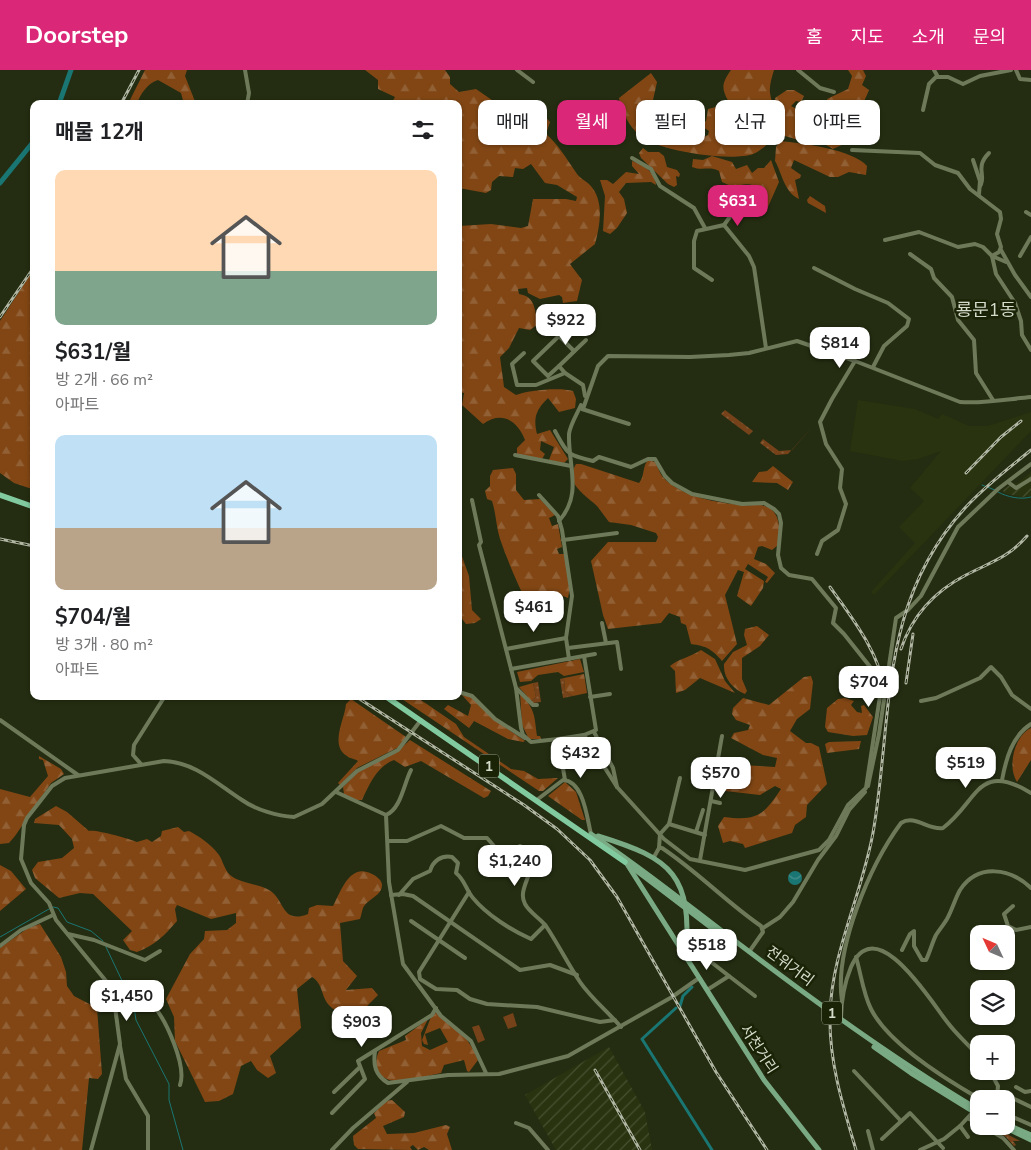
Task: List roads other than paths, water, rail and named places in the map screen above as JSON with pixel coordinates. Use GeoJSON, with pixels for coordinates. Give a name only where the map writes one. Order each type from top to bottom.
{"type":"FeatureCollection","features":[{"type":"Feature","properties":{"kind":"highway"},"geometry":{"type":"LineString","coordinates":[[0,496],[30,507]]}},
{"type":"Feature","properties":{"kind":"highway","name":"1"},"geometry":{"type":"LineString","coordinates":[[393,700],[626,862]]}},
{"type":"Feature","properties":{"kind":"highway","name":"1"},"geometry":{"type":"LineString","coordinates":[[421,721],[591,834]]}},
{"type":"Feature","properties":{"kind":"main road","name":"전위거리"},"geometry":{"type":"LineString","coordinates":[[591,834],[677,899]]}},
{"type":"Feature","properties":{"kind":"main road"},"geometry":{"type":"LineString","coordinates":[[591,834],[624,844],[654,857],[668,868],[682,888],[687,913],[686,957]]}},
{"type":"Feature","properties":{"kind":"main road","name":"전위거리"},"geometry":{"type":"LineString","coordinates":[[626,862],[841,1020],[912,1070],[970,1107]]}},
{"type":"Feature","properties":{"kind":"main road","name":"서천거리"},"geometry":{"type":"LineString","coordinates":[[626,862],[764,1080],[818,1150]]}},
{"type":"Feature","properties":{"kind":"main road","name":"전위거리"},"geometry":{"type":"LineString","coordinates":[[692,910],[899,1065],[970,1108]]}},
{"type":"Feature","properties":{"kind":"main road"},"geometry":{"type":"LineString","coordinates":[[1015,1128],[1031,1135]]}},
{"type":"Feature","properties":{"kind":"main road"},"geometry":{"type":"LineString","coordinates":[[1015,1132],[1031,1140]]}},
{"type":"Feature","properties":{"kind":"street"},"geometry":{"type":"LineString","coordinates":[[245,70],[249,93],[248,100]]}},
{"type":"Feature","properties":{"kind":"street"},"geometry":{"type":"LineString","coordinates":[[517,70],[533,82]]}},
{"type":"Feature","properties":{"kind":"street"},"geometry":{"type":"LineString","coordinates":[[798,70],[820,88],[834,92]]}},
{"type":"Feature","properties":{"kind":"street"},"geometry":{"type":"LineString","coordinates":[[934,70],[938,77]]}},
{"type":"Feature","properties":{"kind":"street"},"geometry":{"type":"LineString","coordinates":[[923,110],[930,81],[938,77],[948,76],[963,84],[980,76],[1010,70]]}},
{"type":"Feature","properties":{"kind":"street"},"geometry":{"type":"LineString","coordinates":[[1016,70],[1020,79],[1031,80]]}},
{"type":"Feature","properties":{"kind":"street"},"geometry":{"type":"LineString","coordinates":[[852,150],[920,153],[935,165],[958,173],[970,189],[979,194],[1000,212],[1001,217],[997,234],[1001,250],[1031,297]]}},
{"type":"Feature","properties":{"kind":"street"},"geometry":{"type":"LineString","coordinates":[[980,186],[983,182],[981,167],[989,153]]}},
{"type":"Feature","properties":{"kind":"street"},"geometry":{"type":"LineString","coordinates":[[632,158],[650,169],[660,186],[694,208],[705,228]]}},
{"type":"Feature","properties":{"kind":"street"},"geometry":{"type":"LineString","coordinates":[[973,160],[980,186],[979,194]]}},
{"type":"Feature","properties":{"kind":"street"},"geometry":{"type":"LineString","coordinates":[[712,280],[694,268],[695,233],[705,228],[724,225],[742,200]]}},
{"type":"Feature","properties":{"kind":"street"},"geometry":{"type":"LineString","coordinates":[[1026,212],[1031,215]]}},
{"type":"Feature","properties":{"kind":"street"},"geometry":{"type":"LineString","coordinates":[[724,225],[749,256],[754,268],[766,348]]}},
{"type":"Feature","properties":{"kind":"street"},"geometry":{"type":"LineString","coordinates":[[885,240],[907,234],[925,232],[958,247],[979,244],[992,256],[1008,263]]}},
{"type":"Feature","properties":{"kind":"street"},"geometry":{"type":"LineString","coordinates":[[1020,256],[1031,237]]}},
{"type":"Feature","properties":{"kind":"street"},"geometry":{"type":"LineString","coordinates":[[992,256],[1001,250]]}},
{"type":"Feature","properties":{"kind":"street"},"geometry":{"type":"LineString","coordinates":[[910,254],[931,269],[934,278],[952,297],[958,320],[974,340],[976,373],[993,400]]}},
{"type":"Feature","properties":{"kind":"street"},"geometry":{"type":"LineString","coordinates":[[992,256],[996,274],[1015,304],[1021,321],[1022,335],[1031,350]]}},
{"type":"Feature","properties":{"kind":"street"},"geometry":{"type":"LineString","coordinates":[[814,268],[888,303],[907,317],[909,324],[888,340],[873,367]]}},
{"type":"Feature","properties":{"kind":"street"},"geometry":{"type":"LineString","coordinates":[[574,351],[559,336],[534,361],[548,376],[586,340]]}},
{"type":"Feature","properties":{"kind":"street"},"geometry":{"type":"LineString","coordinates":[[559,521],[567,513],[573,497],[570,466],[572,456],[570,431],[598,366],[608,356],[690,357],[749,353],[797,341],[873,367],[949,398],[971,403],[1031,397]]}},
{"type":"Feature","properties":{"kind":"street"},"geometry":{"type":"LineString","coordinates":[[524,353],[512,367],[518,386],[536,385],[566,373]]}},
{"type":"Feature","properties":{"kind":"street"},"geometry":{"type":"LineString","coordinates":[[817,554],[822,541],[838,530],[846,504],[840,488],[842,470],[826,444],[820,422],[855,361]]}},
{"type":"Feature","properties":{"kind":"street"},"geometry":{"type":"LineString","coordinates":[[558,366],[585,389],[581,409]]}},
{"type":"Feature","properties":{"kind":"street"},"geometry":{"type":"LineString","coordinates":[[581,409],[629,424]]}},
{"type":"Feature","properties":{"kind":"street"},"geometry":{"type":"LineString","coordinates":[[555,432],[566,451],[572,456],[594,460],[599,457],[631,467],[648,459],[655,459],[662,472],[672,484],[692,494],[742,504],[764,503],[779,514],[782,529],[778,555],[781,568],[789,575],[812,579],[830,599],[836,608],[832,623],[844,634],[875,673],[880,688],[866,788],[848,806],[829,840],[819,850],[745,870],[690,859],[660,834],[617,787],[584,735]]}},
{"type":"Feature","properties":{"kind":"street"},"geometry":{"type":"LineString","coordinates":[[514,455],[570,466]]}},
{"type":"Feature","properties":{"kind":"street"},"geometry":{"type":"LineString","coordinates":[[749,952],[763,928],[786,912],[823,853],[836,836],[849,810],[867,790],[871,780],[896,618],[908,610],[921,596],[958,527],[997,491],[1031,464]]}},
{"type":"Feature","properties":{"kind":"street"},"geometry":{"type":"LineString","coordinates":[[1008,482],[1016,488],[1031,479]]}},
{"type":"Feature","properties":{"kind":"street"},"geometry":{"type":"LineString","coordinates":[[539,495],[555,512],[563,540],[572,596],[566,638],[570,659]]}},
{"type":"Feature","properties":{"kind":"street"},"geometry":{"type":"LineString","coordinates":[[472,500],[481,542],[480,545],[516,688],[519,720],[527,739]]}},
{"type":"Feature","properties":{"kind":"street"},"geometry":{"type":"LineString","coordinates":[[563,540],[617,533]]}},
{"type":"Feature","properties":{"kind":"street"},"geometry":{"type":"LineString","coordinates":[[602,623],[606,643]]}},
{"type":"Feature","properties":{"kind":"street"},"geometry":{"type":"LineString","coordinates":[[506,649],[566,638]]}},
{"type":"Feature","properties":{"kind":"street"},"geometry":{"type":"LineString","coordinates":[[568,648],[616,642],[621,669]]}},
{"type":"Feature","properties":{"kind":"street"},"geometry":{"type":"LineString","coordinates":[[511,670],[595,654]]}},
{"type":"Feature","properties":{"kind":"street"},"geometry":{"type":"LineString","coordinates":[[584,656],[594,732],[613,768],[617,787]]}},
{"type":"Feature","properties":{"kind":"street"},"geometry":{"type":"LineString","coordinates":[[921,701],[936,698],[980,678],[991,667],[1002,678],[1012,694],[1031,709]]}},
{"type":"Feature","properties":{"kind":"street"},"geometry":{"type":"LineString","coordinates":[[516,688],[532,705],[537,705]]}},
{"type":"Feature","properties":{"kind":"street"},"geometry":{"type":"LineString","coordinates":[[462,693],[472,696],[494,719],[537,743],[594,732]]}},
{"type":"Feature","properties":{"kind":"street"},"geometry":{"type":"LineString","coordinates":[[590,697],[610,694]]}},
{"type":"Feature","properties":{"kind":"street"},"geometry":{"type":"LineString","coordinates":[[141,764],[133,755],[134,745],[163,700]]}},
{"type":"Feature","properties":{"kind":"street"},"geometry":{"type":"LineString","coordinates":[[0,720],[78,775]]}},
{"type":"Feature","properties":{"kind":"street"},"geometry":{"type":"LineString","coordinates":[[148,1150],[148,1116],[126,1079],[115,1007],[107,983],[53,915],[52,908],[31,882],[23,867],[24,825],[52,786],[65,778],[164,761],[184,765],[203,772],[249,804],[294,817],[312,810],[336,792],[357,771],[398,750],[421,721]]}},
{"type":"Feature","properties":{"kind":"street"},"geometry":{"type":"LineString","coordinates":[[1002,780],[1007,757],[1017,736],[1031,724]]}},
{"type":"Feature","properties":{"kind":"street"},"geometry":{"type":"LineString","coordinates":[[700,860],[712,801],[722,736]]}},
{"type":"Feature","properties":{"kind":"street"},"geometry":{"type":"LineString","coordinates":[[558,739],[565,780]]}},
{"type":"Feature","properties":{"kind":"street"},"geometry":{"type":"LineString","coordinates":[[386,815],[392,812],[401,797],[411,770]]}},
{"type":"Feature","properties":{"kind":"street"},"geometry":{"type":"LineString","coordinates":[[654,857],[659,848],[660,834],[669,824],[680,778]]}},
{"type":"Feature","properties":{"kind":"street"},"geometry":{"type":"LineString","coordinates":[[538,799],[565,780]]}},
{"type":"Feature","properties":{"kind":"street"},"geometry":{"type":"LineString","coordinates":[[565,780],[578,790],[591,834]]}},
{"type":"Feature","properties":{"kind":"street"},"geometry":{"type":"LineString","coordinates":[[841,1020],[842,1001],[840,984],[862,894],[896,830],[903,822],[909,820],[943,828],[985,783],[1002,780],[1018,785],[1031,793]]}},
{"type":"Feature","properties":{"kind":"street"},"geometry":{"type":"LineString","coordinates":[[336,792],[386,815]]}},
{"type":"Feature","properties":{"kind":"street"},"geometry":{"type":"LineString","coordinates":[[712,801],[720,803]]}},
{"type":"Feature","properties":{"kind":"street"},"geometry":{"type":"LineString","coordinates":[[696,832],[703,810]]}},
{"type":"Feature","properties":{"kind":"street"},"geometry":{"type":"LineString","coordinates":[[386,815],[391,895],[403,964],[441,1016],[471,1041],[486,1073]]}},
{"type":"Feature","properties":{"kind":"street"},"geometry":{"type":"LineString","coordinates":[[669,824],[705,835]]}},
{"type":"Feature","properties":{"kind":"street"},"geometry":{"type":"LineString","coordinates":[[388,842],[407,841],[441,826],[464,838],[486,838],[501,854],[524,846],[529,850],[532,862],[522,896],[525,904],[545,926],[588,992],[621,1027]]}},
{"type":"Feature","properties":{"kind":"street"},"geometry":{"type":"LineString","coordinates":[[659,848],[674,856],[719,891],[729,904],[763,928]]}},
{"type":"Feature","properties":{"kind":"street"},"geometry":{"type":"LineString","coordinates":[[819,850],[823,853]]}},
{"type":"Feature","properties":{"kind":"street"},"geometry":{"type":"LineString","coordinates":[[399,894],[413,879],[426,874],[433,864],[446,856],[458,863],[456,872],[463,878],[469,892],[477,902],[504,924],[531,939],[545,926]]}},
{"type":"Feature","properties":{"kind":"street"},"geometry":{"type":"LineString","coordinates":[[902,950],[910,934],[914,931],[914,946],[922,960],[926,960],[933,941],[946,921],[960,891],[971,879],[984,872],[997,870],[1008,872],[1031,888]]}},
{"type":"Feature","properties":{"kind":"street"},"geometry":{"type":"LineString","coordinates":[[469,892],[418,976],[436,989],[457,990],[470,998],[487,1004],[545,1008],[600,1022],[614,1020]]}},
{"type":"Feature","properties":{"kind":"street"},"geometry":{"type":"LineString","coordinates":[[391,895],[414,896],[520,970],[550,965],[577,975]]}},
{"type":"Feature","properties":{"kind":"street"},"geometry":{"type":"LineString","coordinates":[[1013,906],[1004,914],[1008,926],[1016,930],[1031,927]]}},
{"type":"Feature","properties":{"kind":"street"},"geometry":{"type":"LineString","coordinates":[[0,946],[22,930],[53,915]]}},
{"type":"Feature","properties":{"kind":"street"},"geometry":{"type":"LineString","coordinates":[[411,921],[465,958]]}},
{"type":"Feature","properties":{"kind":"street"},"geometry":{"type":"LineString","coordinates":[[68,934],[94,940],[145,960],[160,951]]}},
{"type":"Feature","properties":{"kind":"street"},"geometry":{"type":"LineString","coordinates":[[842,1001],[848,975],[856,957],[868,950],[876,950],[903,966],[926,990],[947,1022],[970,1047]]}},
{"type":"Feature","properties":{"kind":"street"},"geometry":{"type":"LineString","coordinates":[[706,955],[706,958],[755,996]]}},
{"type":"Feature","properties":{"kind":"street"},"geometry":{"type":"LineString","coordinates":[[856,957],[868,1002],[882,1025],[931,1068],[970,1093]]}},
{"type":"Feature","properties":{"kind":"street"},"geometry":{"type":"LineString","coordinates":[[707,990],[729,976]]}},
{"type":"Feature","properties":{"kind":"street"},"geometry":{"type":"LineString","coordinates":[[375,1052],[375,1066],[380,1077],[388,1082],[407,1082],[448,1075],[499,1074],[568,1056],[621,1027],[699,978]]}},
{"type":"Feature","properties":{"kind":"street"},"geometry":{"type":"LineString","coordinates":[[107,983],[153,1005],[175,1047],[182,1079],[180,1085]]}},
{"type":"Feature","properties":{"kind":"street"},"geometry":{"type":"LineString","coordinates":[[332,1114],[365,1079],[358,1061],[432,1015],[436,1008]]}},
{"type":"Feature","properties":{"kind":"street"},"geometry":{"type":"LineString","coordinates":[[91,1150],[120,1044]]}},
{"type":"Feature","properties":{"kind":"street"},"geometry":{"type":"LineString","coordinates":[[334,1092],[360,1067]]}},
{"type":"Feature","properties":{"kind":"street"},"geometry":{"type":"LineString","coordinates":[[854,1071],[900,1121]]}},
{"type":"Feature","properties":{"kind":"street"},"geometry":{"type":"LineString","coordinates":[[332,1150],[353,1128],[407,1082]]}},
{"type":"Feature","properties":{"kind":"street"},"geometry":{"type":"LineString","coordinates":[[1016,1087],[1025,1092],[1031,1091]]}},
{"type":"Feature","properties":{"kind":"street"},"geometry":{"type":"LineString","coordinates":[[1015,1100],[1031,1108]]}},
{"type":"Feature","properties":{"kind":"street"},"geometry":{"type":"LineString","coordinates":[[882,1139],[900,1121],[912,1113],[943,1148]]}},
{"type":"Feature","properties":{"kind":"street"},"geometry":{"type":"LineString","coordinates":[[920,1150],[939,1142],[968,1118]]}},
{"type":"Feature","properties":{"kind":"street"},"geometry":{"type":"LineString","coordinates":[[1015,1118],[1031,1125]]}},
{"type":"Feature","properties":{"kind":"street"},"geometry":{"type":"LineString","coordinates":[[516,1123],[529,1128],[548,1150]]}},
{"type":"Feature","properties":{"kind":"street"},"geometry":{"type":"LineString","coordinates":[[960,1126],[968,1137]]}},
{"type":"Feature","properties":{"kind":"street"},"geometry":{"type":"LineString","coordinates":[[868,1131],[873,1150]]}},
{"type":"Feature","properties":{"kind":"street"},"geometry":{"type":"LineString","coordinates":[[999,1135],[1004,1138],[1014,1150]]}},
{"type":"Feature","properties":{"kind":"water"},"geometry":{"type":"Polygon","coordinates":[[[795,871],[800,873],[802,878],[800,883],[795,885],[790,883],[788,878],[790,873],[795,871]]]}},
{"type":"Feature","properties":{"kind":"waterway"},"geometry":{"type":"LineString","coordinates":[[60,100],[71,70]]}},
{"type":"Feature","properties":{"kind":"waterway"},"geometry":{"type":"LineString","coordinates":[[0,183],[30,146]]}},
{"type":"Feature","properties":{"kind":"waterway"},"geometry":{"type":"LineString","coordinates":[[982,485],[995,490]]}},
{"type":"Feature","properties":{"kind":"waterway"},"geometry":{"type":"LineString","coordinates":[[998,492],[1014,498],[1031,497]]}},
{"type":"Feature","properties":{"kind":"waterway"},"geometry":{"type":"LineString","coordinates":[[53,907],[58,908],[67,922],[91,931],[103,941]]}},
{"type":"Feature","properties":{"kind":"waterway"},"geometry":{"type":"LineString","coordinates":[[0,937],[49,909]]}},
{"type":"Feature","properties":{"kind":"waterway"},"geometry":{"type":"LineString","coordinates":[[106,947],[125,987],[129,989]]}},
{"type":"Feature","properties":{"kind":"waterway"},"geometry":{"type":"LineString","coordinates":[[680,1006],[683,996],[692,987]]}},
{"type":"Feature","properties":{"kind":"waterway"},"geometry":{"type":"LineString","coordinates":[[132,994],[136,1020],[169,1084],[169,1100],[183,1150]]}},
{"type":"Feature","properties":{"kind":"waterway"},"geometry":{"type":"LineString","coordinates":[[676,1008],[642,1039],[712,1150]]}},
{"type":"Feature","properties":{"kind":"railway"},"geometry":{"type":"LineString","coordinates":[[123,100],[139,70]]}},
{"type":"Feature","properties":{"kind":"railway"},"geometry":{"type":"LineString","coordinates":[[0,317],[30,273]]}},
{"type":"Feature","properties":{"kind":"railway"},"geometry":{"type":"LineString","coordinates":[[966,473],[1001,437],[1021,421]]}},
{"type":"Feature","properties":{"kind":"railway"},"geometry":{"type":"LineString","coordinates":[[856,1150],[834,1067],[830,1033],[832,992],[836,968],[863,874],[874,827],[888,700],[903,620],[917,582],[937,544],[965,508],[1031,450]]}},
{"type":"Feature","properties":{"kind":"railway"},"geometry":{"type":"LineString","coordinates":[[901,649],[918,615],[935,597],[955,581],[1006,555],[1027,536]]}},
{"type":"Feature","properties":{"kind":"railway"},"geometry":{"type":"LineString","coordinates":[[0,539],[30,545]]}},
{"type":"Feature","properties":{"kind":"railway"},"geometry":{"type":"LineString","coordinates":[[830,587],[865,638],[878,665],[886,695]]}},
{"type":"Feature","properties":{"kind":"railway"},"geometry":{"type":"LineString","coordinates":[[906,683],[913,634]]}},
{"type":"Feature","properties":{"kind":"railway"},"geometry":{"type":"LineString","coordinates":[[361,700],[524,805],[557,829],[590,860],[617,897],[716,1072],[767,1150]]}},
{"type":"Feature","properties":{"kind":"railway"},"geometry":{"type":"LineString","coordinates":[[595,1070],[640,1150]]}},
{"type":"Feature","properties":{"kind":"district","name":"룡문1동"},"geometry":{"type":"Point","coordinates":[986,310]}}]}
